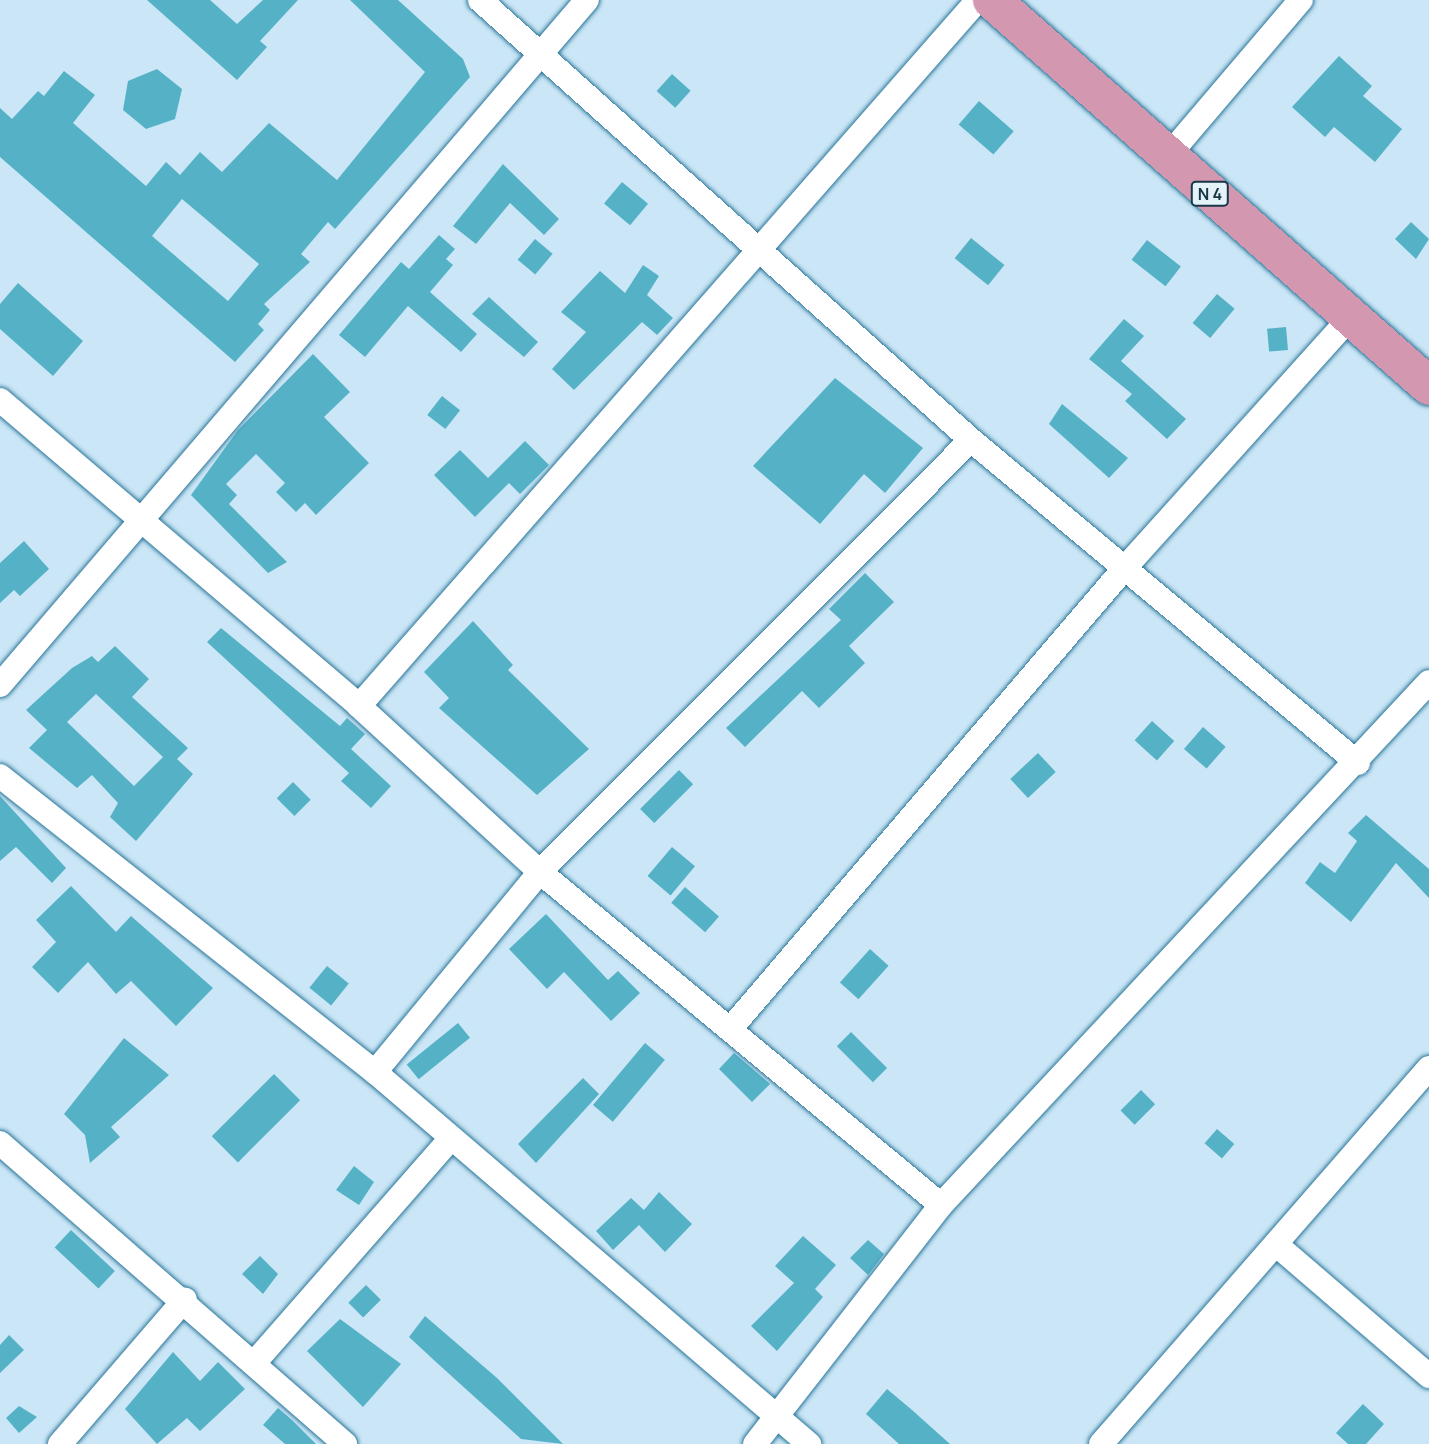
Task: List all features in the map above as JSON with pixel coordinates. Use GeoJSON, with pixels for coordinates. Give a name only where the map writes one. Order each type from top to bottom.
{"type":"FeatureCollection","features":[{"type":"Feature","properties":{"kind":"highway","name":"N 4"},"geometry":{"type":"LineString","coordinates":[[992,0],[1349,319],[1429,386]]}},
{"type":"Feature","properties":{"kind":"street"},"geometry":{"type":"LineString","coordinates":[[480,0],[762,249],[971,440],[1122,571],[1358,763]]}},
{"type":"Feature","properties":{"kind":"street"},"geometry":{"type":"LineString","coordinates":[[0,685],[587,0]]}},
{"type":"Feature","properties":{"kind":"street"},"geometry":{"type":"LineString","coordinates":[[359,706],[978,0]]}},
{"type":"Feature","properties":{"kind":"street"},"geometry":{"type":"LineString","coordinates":[[1167,156],[1301,0]]}},
{"type":"Feature","properties":{"kind":"street"},"geometry":{"type":"LineString","coordinates":[[733,1027],[1122,571],[1349,319]]}},
{"type":"Feature","properties":{"kind":"street"},"geometry":{"type":"LineString","coordinates":[[0,400],[142,517],[359,706],[540,872],[733,1027],[941,1205]]}},
{"type":"Feature","properties":{"kind":"street"},"geometry":{"type":"LineString","coordinates":[[375,1072],[540,872],[971,440]]}},
{"type":"Feature","properties":{"kind":"street"},"geometry":{"type":"LineString","coordinates":[[755,1444],[941,1205],[1358,763],[1429,682]]}},
{"type":"Feature","properties":{"kind":"street"},"geometry":{"type":"LineString","coordinates":[[0,776],[375,1072],[809,1444]]}},
{"type":"Feature","properties":{"kind":"street"},"geometry":{"type":"LineString","coordinates":[[1101,1444],[1279,1247],[1429,1068]]}},
{"type":"Feature","properties":{"kind":"street"},"geometry":{"type":"LineString","coordinates":[[255,1362],[451,1138]]}},
{"type":"Feature","properties":{"kind":"street"},"geometry":{"type":"LineString","coordinates":[[0,1143],[185,1299],[345,1444]]}},
{"type":"Feature","properties":{"kind":"street"},"geometry":{"type":"LineString","coordinates":[[1279,1247],[1429,1376]]}},
{"type":"Feature","properties":{"kind":"street"},"geometry":{"type":"LineString","coordinates":[[60,1444],[185,1299]]}},
{"type":"Feature","properties":{"kind":"building"},"geometry":{"type":"Polygon","coordinates":[[[147,0],[210,0],[237,24],[263,0],[298,0],[260,41],[267,47],[237,80],[147,0]]]}},
{"type":"Feature","properties":{"kind":"building"},"geometry":{"type":"Polygon","coordinates":[[[350,0],[398,0],[463,59],[470,77],[335,229],[328,222],[301,254],[310,262],[264,304],[270,310],[258,324],[264,330],[235,362],[0,157],[0,108],[12,119],[38,91],[44,96],[64,71],[95,95],[73,123],[146,186],[166,162],[180,175],[200,152],[222,172],[269,123],[337,180],[425,72],[350,0]],[[182,199],[152,236],[228,301],[259,264],[182,199]]]}},
{"type":"Feature","properties":{"kind":"building"},"geometry":{"type":"Polygon","coordinates":[[[1339,56],[1372,86],[1363,96],[1402,129],[1375,162],[1334,127],[1325,137],[1292,107],[1339,56]]]}},
{"type":"Feature","properties":{"kind":"building"},"geometry":{"type":"Polygon","coordinates":[[[157,69],[182,89],[175,119],[146,129],[123,110],[128,81],[157,69]]]}},
{"type":"Feature","properties":{"kind":"building"},"geometry":{"type":"Polygon","coordinates":[[[672,74],[691,91],[675,108],[657,91],[672,74]]]}},
{"type":"Feature","properties":{"kind":"building"},"geometry":{"type":"Polygon","coordinates":[[[979,101],[1014,131],[993,155],[959,124],[979,101]]]}},
{"type":"Feature","properties":{"kind":"building"},"geometry":{"type":"Polygon","coordinates":[[[503,164],[559,219],[544,235],[510,203],[476,244],[453,226],[503,164]]]}},
{"type":"Feature","properties":{"kind":"building"},"geometry":{"type":"Polygon","coordinates":[[[622,182],[648,204],[630,225],[604,203],[622,182]]]}},
{"type":"Feature","properties":{"kind":"building"},"geometry":{"type":"Polygon","coordinates":[[[1411,222],[1429,239],[1416,259],[1395,239],[1411,222]]]}},
{"type":"Feature","properties":{"kind":"building"},"geometry":{"type":"Polygon","coordinates":[[[439,235],[455,249],[446,259],[453,265],[430,292],[477,334],[461,352],[408,306],[365,357],[339,335],[401,262],[409,269],[439,235]]]}},
{"type":"Feature","properties":{"kind":"building"},"geometry":{"type":"Polygon","coordinates":[[[971,238],[1004,265],[988,285],[955,258],[971,238]]]}},
{"type":"Feature","properties":{"kind":"building"},"geometry":{"type":"Polygon","coordinates":[[[535,239],[553,254],[535,274],[518,260],[535,239]]]}},
{"type":"Feature","properties":{"kind":"building"},"geometry":{"type":"Polygon","coordinates":[[[1147,240],[1181,266],[1165,286],[1132,260],[1147,240]]]}},
{"type":"Feature","properties":{"kind":"building"},"geometry":{"type":"Polygon","coordinates":[[[643,265],[659,276],[647,295],[673,318],[657,335],[642,322],[574,390],[552,369],[586,332],[561,312],[600,271],[625,293],[643,265]]]}},
{"type":"Feature","properties":{"kind":"building"},"geometry":{"type":"Polygon","coordinates":[[[18,283],[83,341],[53,376],[0,329],[0,304],[18,283]]]}},
{"type":"Feature","properties":{"kind":"building"},"geometry":{"type":"Polygon","coordinates":[[[1217,294],[1235,309],[1210,338],[1193,323],[1217,294]]]}},
{"type":"Feature","properties":{"kind":"building"},"geometry":{"type":"Polygon","coordinates":[[[489,297],[538,342],[524,357],[472,314],[489,297]]]}},
{"type":"Feature","properties":{"kind":"building"},"geometry":{"type":"Polygon","coordinates":[[[1124,319],[1144,336],[1121,361],[1186,419],[1167,439],[1125,401],[1132,394],[1089,359],[1124,319]]]}},
{"type":"Feature","properties":{"kind":"building"},"geometry":{"type":"Polygon","coordinates":[[[1286,327],[1288,350],[1269,352],[1267,329],[1286,327]]]}},
{"type":"Feature","properties":{"kind":"building"},"geometry":{"type":"Polygon","coordinates":[[[313,354],[350,392],[324,417],[369,463],[316,515],[305,503],[296,512],[276,492],[285,483],[256,454],[226,484],[237,495],[229,504],[287,562],[268,573],[191,495],[238,430],[313,354]]]}},
{"type":"Feature","properties":{"kind":"building"},"geometry":{"type":"Polygon","coordinates":[[[835,378],[923,448],[885,493],[864,474],[820,524],[753,466],[835,378]]]}},
{"type":"Feature","properties":{"kind":"building"},"geometry":{"type":"Polygon","coordinates":[[[442,396],[460,410],[445,429],[427,415],[442,396]]]}},
{"type":"Feature","properties":{"kind":"building"},"geometry":{"type":"Polygon","coordinates":[[[1062,404],[1128,458],[1109,478],[1049,424],[1062,404]]]}},
{"type":"Feature","properties":{"kind":"building"},"geometry":{"type":"Polygon","coordinates":[[[525,441],[549,465],[520,494],[509,483],[475,517],[434,475],[460,450],[488,478],[525,441]]]}},
{"type":"Feature","properties":{"kind":"building"},"geometry":{"type":"Polygon","coordinates":[[[24,541],[49,569],[20,596],[14,590],[0,603],[0,563],[24,541]]]}},
{"type":"Feature","properties":{"kind":"building"},"geometry":{"type":"Polygon","coordinates":[[[865,573],[894,602],[849,646],[865,663],[819,708],[802,691],[745,747],[726,728],[841,620],[829,609],[865,573]]]}},
{"type":"Feature","properties":{"kind":"building"},"geometry":{"type":"Polygon","coordinates":[[[473,621],[513,665],[508,670],[589,749],[537,795],[439,708],[449,698],[424,672],[473,621]]]}},
{"type":"Feature","properties":{"kind":"building"},"geometry":{"type":"Polygon","coordinates":[[[221,628],[340,726],[347,718],[365,734],[351,749],[391,786],[371,808],[341,781],[349,773],[207,642],[221,628]]]}},
{"type":"Feature","properties":{"kind":"building"},"geometry":{"type":"Polygon","coordinates":[[[115,646],[149,679],[132,697],[188,748],[177,759],[193,774],[136,841],[110,817],[118,803],[92,775],[77,788],[29,748],[47,730],[26,710],[72,668],[92,656],[98,662],[115,646]],[[96,694],[67,722],[134,786],[163,757],[96,694]]]}},
{"type":"Feature","properties":{"kind":"building"},"geometry":{"type":"Polygon","coordinates":[[[1152,721],[1174,741],[1157,760],[1135,740],[1152,721]]]}},
{"type":"Feature","properties":{"kind":"building"},"geometry":{"type":"Polygon","coordinates":[[[1203,727],[1226,747],[1207,769],[1184,749],[1203,727]]]}},
{"type":"Feature","properties":{"kind":"building"},"geometry":{"type":"Polygon","coordinates":[[[1038,753],[1056,772],[1028,798],[1010,779],[1038,753]]]}},
{"type":"Feature","properties":{"kind":"building"},"geometry":{"type":"Polygon","coordinates":[[[679,770],[693,784],[654,823],[640,809],[679,770]]]}},
{"type":"Feature","properties":{"kind":"building"},"geometry":{"type":"Polygon","coordinates":[[[293,782],[311,800],[294,816],[277,798],[293,782]]]}},
{"type":"Feature","properties":{"kind":"building"},"geometry":{"type":"Polygon","coordinates":[[[0,796],[66,868],[52,883],[16,847],[0,861],[0,796]]]}},
{"type":"Feature","properties":{"kind":"building"},"geometry":{"type":"Polygon","coordinates":[[[1366,815],[1429,869],[1429,898],[1396,863],[1351,922],[1305,883],[1320,862],[1335,873],[1357,841],[1348,833],[1366,815]]]}},
{"type":"Feature","properties":{"kind":"building"},"geometry":{"type":"Polygon","coordinates":[[[672,847],[695,866],[671,895],[648,876],[672,847]]]}},
{"type":"Feature","properties":{"kind":"building"},"geometry":{"type":"Polygon","coordinates":[[[71,886],[116,932],[131,916],[213,988],[176,1026],[131,981],[116,994],[88,962],[58,993],[32,967],[56,942],[36,920],[71,886]]]}},
{"type":"Feature","properties":{"kind":"building"},"geometry":{"type":"Polygon","coordinates":[[[685,887],[719,917],[705,932],[671,903],[685,887]]]}},
{"type":"Feature","properties":{"kind":"building"},"geometry":{"type":"Polygon","coordinates":[[[546,914],[608,980],[618,971],[640,993],[611,1021],[564,972],[547,989],[509,949],[546,914]]]}},
{"type":"Feature","properties":{"kind":"building"},"geometry":{"type":"Polygon","coordinates":[[[870,949],[889,966],[858,999],[840,982],[870,949]]]}},
{"type":"Feature","properties":{"kind":"building"},"geometry":{"type":"Polygon","coordinates":[[[327,966],[349,984],[331,1005],[309,988],[327,966]]]}},
{"type":"Feature","properties":{"kind":"building"},"geometry":{"type":"Polygon","coordinates":[[[458,1023],[470,1038],[419,1079],[407,1065],[458,1023]]]}},
{"type":"Feature","properties":{"kind":"building"},"geometry":{"type":"Polygon","coordinates":[[[851,1032],[887,1068],[873,1082],[837,1046],[851,1032]]]}},
{"type":"Feature","properties":{"kind":"building"},"geometry":{"type":"Polygon","coordinates":[[[124,1038],[169,1075],[111,1127],[120,1137],[90,1163],[85,1135],[64,1114],[124,1038]]]}},
{"type":"Feature","properties":{"kind":"building"},"geometry":{"type":"Polygon","coordinates":[[[645,1043],[665,1060],[613,1122],[593,1105],[645,1043]]]}},
{"type":"Feature","properties":{"kind":"building"},"geometry":{"type":"Polygon","coordinates":[[[734,1053],[770,1084],[752,1102],[719,1069],[734,1053]]]}},
{"type":"Feature","properties":{"kind":"building"},"geometry":{"type":"Polygon","coordinates":[[[274,1074],[300,1100],[238,1162],[212,1136],[274,1074]]]}},
{"type":"Feature","properties":{"kind":"building"},"geometry":{"type":"Polygon","coordinates":[[[583,1078],[599,1094],[536,1163],[518,1144],[583,1078]]]}},
{"type":"Feature","properties":{"kind":"building"},"geometry":{"type":"Polygon","coordinates":[[[1141,1090],[1155,1104],[1135,1125],[1120,1111],[1141,1090]]]}},
{"type":"Feature","properties":{"kind":"building"},"geometry":{"type":"Polygon","coordinates":[[[1217,1129],[1234,1144],[1222,1158],[1205,1143],[1217,1129]]]}},
{"type":"Feature","properties":{"kind":"building"},"geometry":{"type":"Polygon","coordinates":[[[354,1166],[374,1182],[359,1205],[336,1190],[354,1166]]]}},
{"type":"Feature","properties":{"kind":"building"},"geometry":{"type":"Polygon","coordinates":[[[659,1192],[692,1224],[665,1252],[639,1225],[613,1250],[596,1231],[631,1198],[644,1210],[659,1192]]]}},
{"type":"Feature","properties":{"kind":"building"},"geometry":{"type":"Polygon","coordinates":[[[71,1230],[115,1271],[99,1288],[55,1248],[71,1230]]]}},
{"type":"Feature","properties":{"kind":"building"},"geometry":{"type":"Polygon","coordinates":[[[803,1236],[836,1265],[815,1289],[823,1297],[777,1351],[751,1326],[794,1283],[775,1266],[803,1236]]]}},
{"type":"Feature","properties":{"kind":"building"},"geometry":{"type":"Polygon","coordinates":[[[868,1240],[884,1254],[868,1275],[850,1258],[868,1240]]]}},
{"type":"Feature","properties":{"kind":"building"},"geometry":{"type":"Polygon","coordinates":[[[260,1256],[278,1274],[263,1294],[242,1274],[260,1256]]]}},
{"type":"Feature","properties":{"kind":"building"},"geometry":{"type":"Polygon","coordinates":[[[366,1285],[381,1300],[363,1318],[348,1303],[366,1285]]]}},
{"type":"Feature","properties":{"kind":"building"},"geometry":{"type":"Polygon","coordinates":[[[425,1316],[497,1378],[563,1444],[521,1439],[409,1337],[425,1316]]]}},
{"type":"Feature","properties":{"kind":"building"},"geometry":{"type":"Polygon","coordinates":[[[340,1319],[401,1364],[363,1407],[307,1351],[340,1319]]]}},
{"type":"Feature","properties":{"kind":"building"},"geometry":{"type":"Polygon","coordinates":[[[9,1335],[24,1350],[0,1373],[0,1345],[9,1335]]]}},
{"type":"Feature","properties":{"kind":"building"},"geometry":{"type":"Polygon","coordinates":[[[173,1352],[200,1381],[218,1362],[245,1389],[200,1431],[187,1418],[157,1444],[125,1409],[173,1352]]]}},
{"type":"Feature","properties":{"kind":"building"},"geometry":{"type":"Polygon","coordinates":[[[887,1389],[950,1444],[899,1444],[866,1414],[887,1389]]]}},
{"type":"Feature","properties":{"kind":"building"},"geometry":{"type":"Polygon","coordinates":[[[1363,1404],[1384,1424],[1366,1444],[1348,1444],[1336,1433],[1363,1404]]]}},
{"type":"Feature","properties":{"kind":"building"},"geometry":{"type":"Polygon","coordinates":[[[19,1406],[37,1417],[19,1433],[6,1418],[19,1406]]]}},
{"type":"Feature","properties":{"kind":"building"},"geometry":{"type":"Polygon","coordinates":[[[278,1408],[316,1444],[285,1444],[263,1425],[278,1408]]]}}]}
